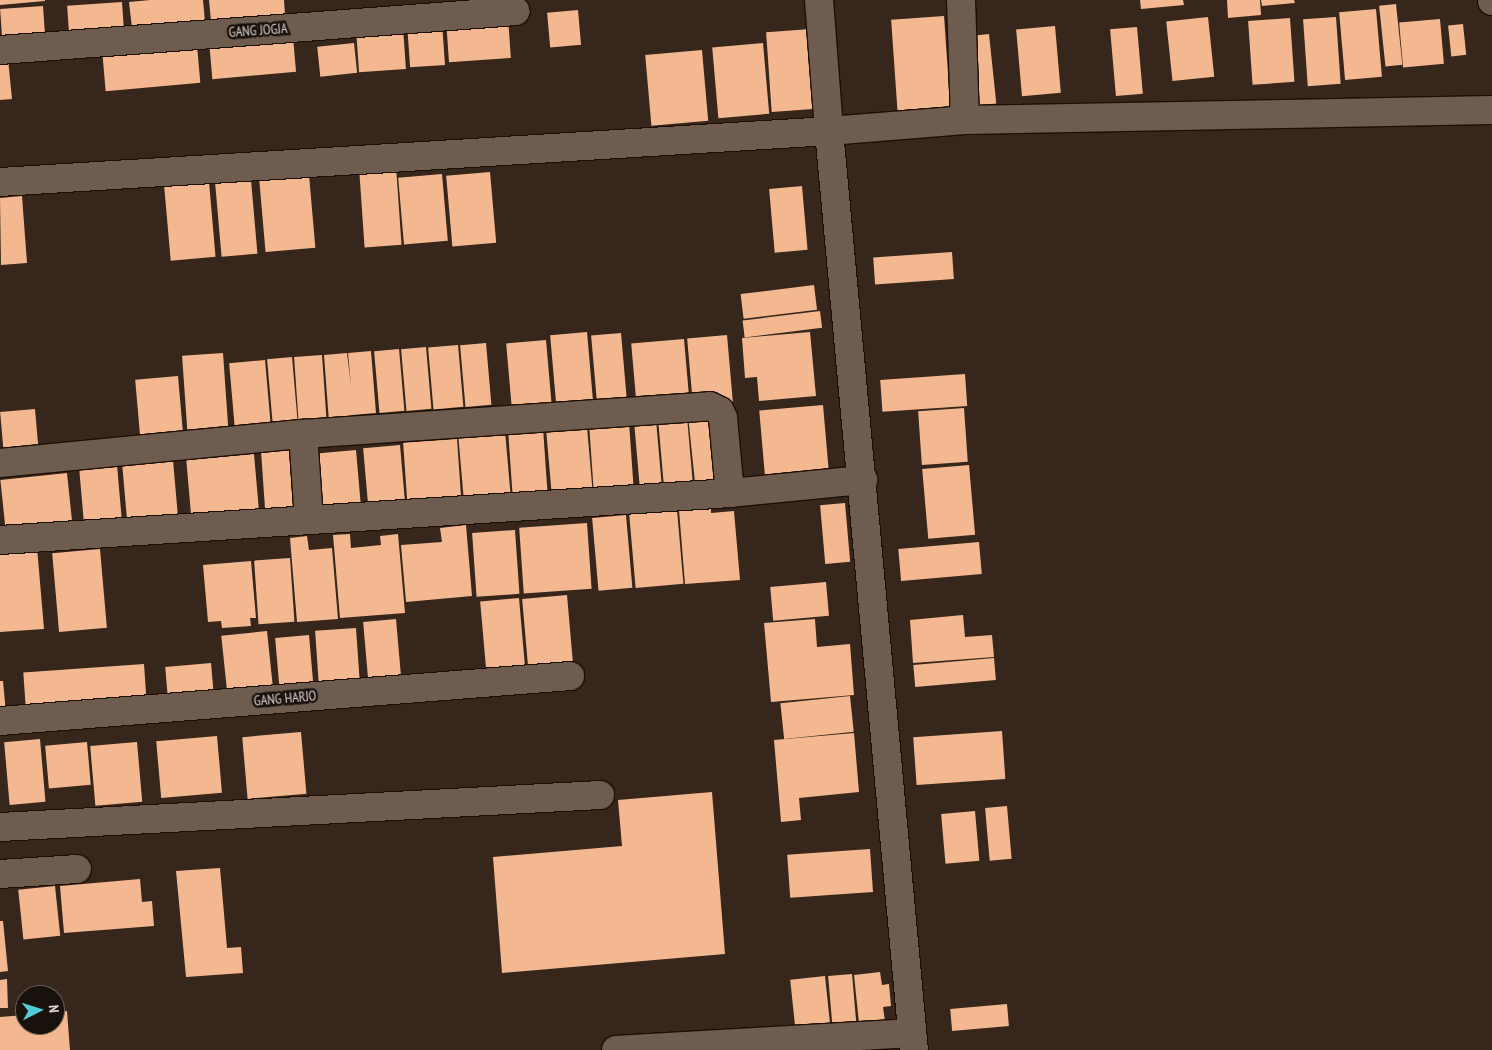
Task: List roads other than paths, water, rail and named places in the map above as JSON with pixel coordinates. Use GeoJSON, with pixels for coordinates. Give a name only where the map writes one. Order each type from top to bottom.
{"type":"FeatureCollection","features":[{"type":"Feature","properties":{"kind":"street"},"geometry":{"type":"LineString","coordinates":[[616,1050],[913,1042],[829,131],[819,0]]}},
{"type":"Feature","properties":{"kind":"street"},"geometry":{"type":"LineString","coordinates":[[961,0],[965,120]]}},
{"type":"Feature","properties":{"kind":"street","name":"GANG JOGJA"},"geometry":{"type":"LineString","coordinates":[[0,50],[516,11]]}},
{"type":"Feature","properties":{"kind":"street"},"geometry":{"type":"LineString","coordinates":[[0,182],[829,131],[965,120],[1492,110]]}},
{"type":"Feature","properties":{"kind":"street"},"geometry":{"type":"LineString","coordinates":[[0,463],[303,434],[710,406],[720,411],[724,418],[730,493]]}},
{"type":"Feature","properties":{"kind":"street"},"geometry":{"type":"LineString","coordinates":[[303,434],[309,520]]}},
{"type":"Feature","properties":{"kind":"street"},"geometry":{"type":"LineString","coordinates":[[0,540],[730,493],[862,480]]}},
{"type":"Feature","properties":{"kind":"street","name":"GANG HARJO"},"geometry":{"type":"LineString","coordinates":[[0,721],[570,676]]}},
{"type":"Feature","properties":{"kind":"street"},"geometry":{"type":"LineString","coordinates":[[0,826],[600,795]]}},
{"type":"Feature","properties":{"kind":"street"},"geometry":{"type":"LineString","coordinates":[[0,874],[77,869]]}}]}
